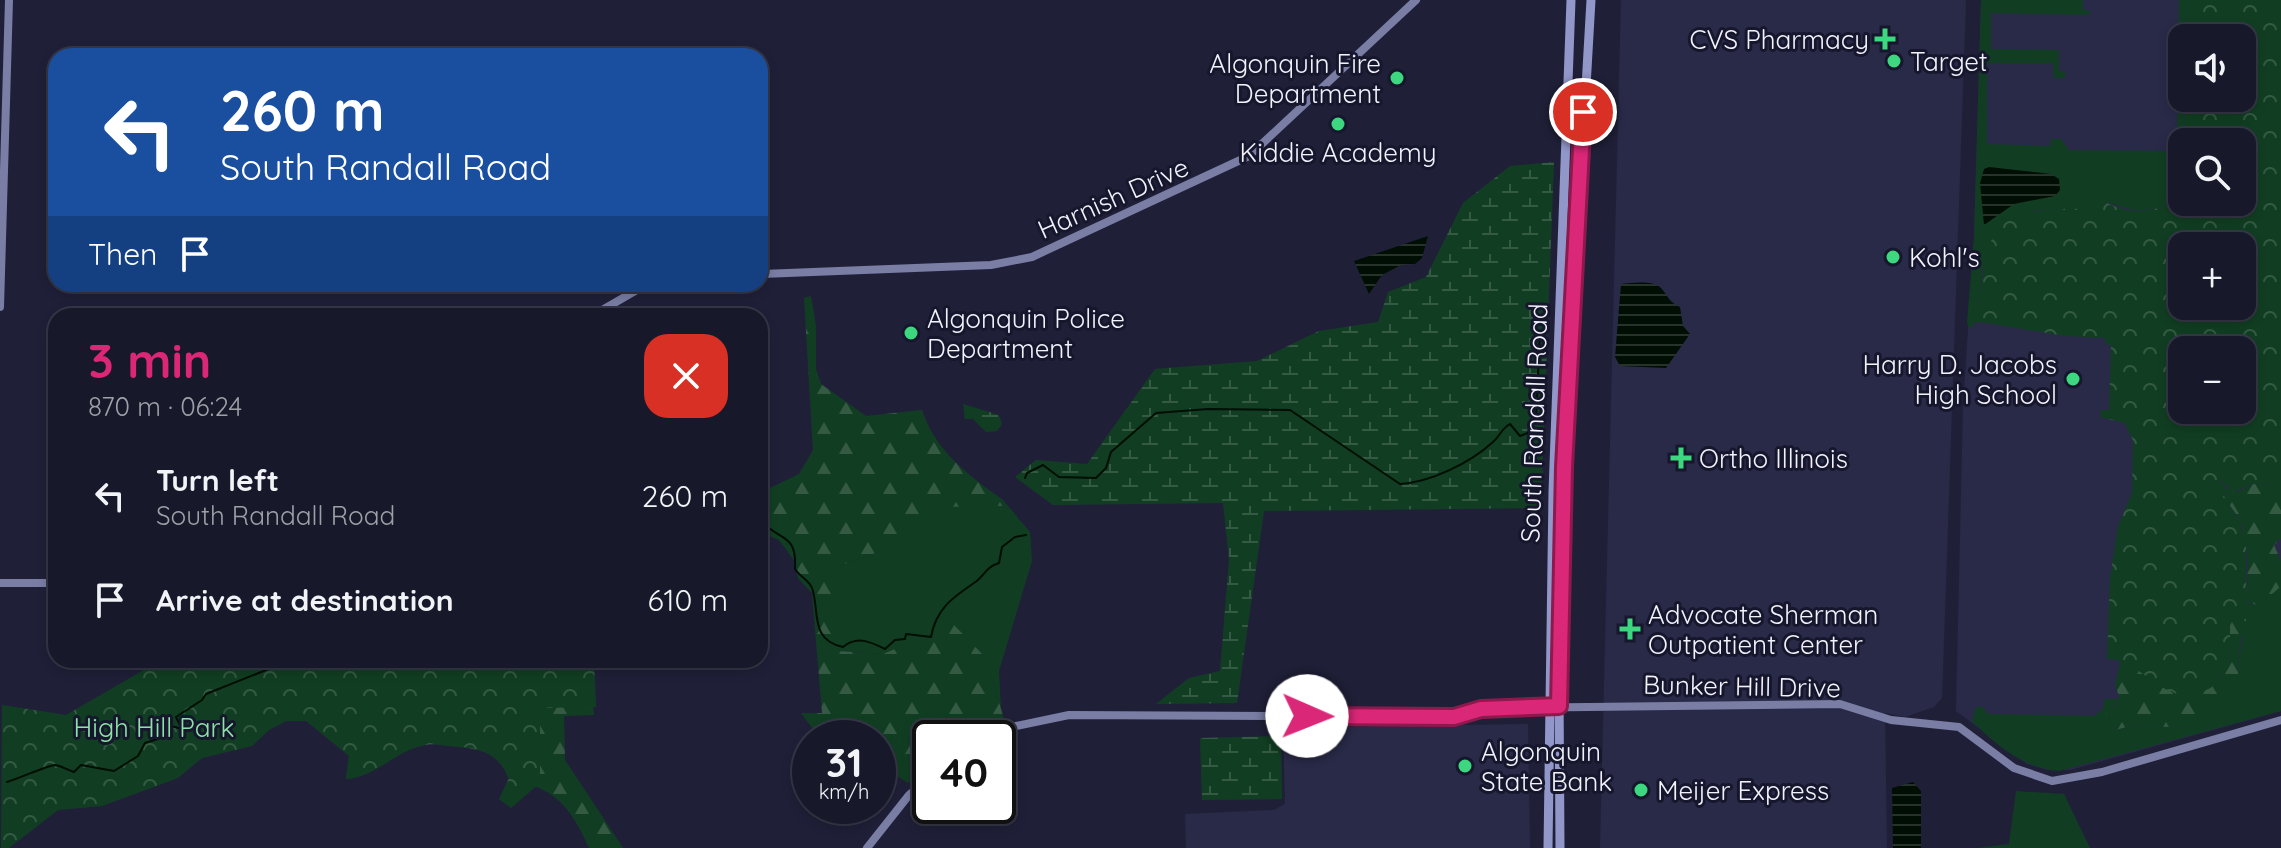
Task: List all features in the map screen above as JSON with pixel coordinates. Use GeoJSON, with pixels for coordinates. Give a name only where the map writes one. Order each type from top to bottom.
{"type":"FeatureCollection","features":[{"type":"Feature","properties":{"kind":"main road","name":"South Randall Road"},"geometry":{"type":"LineString","coordinates":[[1560,848],[1554,706],[1571,0]]}},
{"type":"Feature","properties":{"kind":"main road","name":"South Randall Road"},"geometry":{"type":"LineString","coordinates":[[1548,848],[1564,467],[1591,0]]}},
{"type":"Feature","properties":{"kind":"street"},"geometry":{"type":"LineString","coordinates":[[0,307],[9,0]]}},
{"type":"Feature","properties":{"kind":"street","name":"Harnish Drive"},"geometry":{"type":"LineString","coordinates":[[768,274],[991,265],[1032,257],[1249,156],[1416,0]]}},
{"type":"Feature","properties":{"kind":"street"},"geometry":{"type":"LineString","coordinates":[[606,308],[633,292]]}},
{"type":"Feature","properties":{"kind":"street"},"geometry":{"type":"LineString","coordinates":[[0,583],[48,583]]}},
{"type":"Feature","properties":{"kind":"street","name":"Bunker Hill Drive"},"geometry":{"type":"LineString","coordinates":[[1016,726],[1069,715],[1454,717],[1481,709],[1554,706],[1840,704],[1891,720],[1959,727],[2014,768],[2052,781],[2092,775],[2281,720]]}},
{"type":"Feature","properties":{"kind":"street"},"geometry":{"type":"LineString","coordinates":[[867,848],[912,792]]}},
{"type":"Feature","properties":{"kind":"shaded area"},"geometry":{"type":"Polygon","coordinates":[[[1621,0],[1966,0],[1942,698],[1934,707],[1905,717],[1885,713],[1887,848],[1600,848],[1621,0]]]}},
{"type":"Feature","properties":{"kind":"shaded area","name":"Harry D. Jacobs High School"},"geometry":{"type":"Polygon","coordinates":[[[1981,0],[2281,0],[2281,711],[2070,770],[2047,770],[2027,764],[1956,711],[1963,408],[1974,237],[1981,0]]]}},
{"type":"Feature","properties":{"kind":"shaded area"},"geometry":{"type":"Polygon","coordinates":[[[1984,169],[2051,174],[2059,179],[2060,190],[2055,196],[2014,204],[1984,225],[1980,183],[1984,169]]]}},
{"type":"Feature","properties":{"kind":"shaded area"},"geometry":{"type":"Polygon","coordinates":[[[1428,236],[1422,258],[1415,264],[1401,265],[1382,275],[1369,294],[1354,261],[1428,236]]]}},
{"type":"Feature","properties":{"kind":"shaded area"},"geometry":{"type":"Polygon","coordinates":[[[1621,284],[1657,285],[1680,307],[1683,326],[1690,334],[1666,368],[1620,366],[1615,357],[1621,284]]]}},
{"type":"Feature","properties":{"kind":"shaded area"},"geometry":{"type":"Polygon","coordinates":[[[1528,724],[1530,848],[1186,848],[1185,814],[1274,810],[1285,804],[1283,728],[1528,724]]]}},
{"type":"Feature","properties":{"kind":"shaded area"},"geometry":{"type":"Polygon","coordinates":[[[1913,782],[1921,791],[1921,848],[1893,848],[1892,788],[1913,782]]]}},
{"type":"Feature","properties":{"kind":"green space"},"geometry":{"type":"Polygon","coordinates":[[[1981,0],[2083,0],[2083,10],[2089,10],[2089,15],[1991,13],[1991,49],[2059,50],[2059,71],[2065,72],[2065,78],[2054,78],[2053,63],[1987,63],[1987,144],[2050,146],[2051,139],[2061,139],[2069,150],[2168,151],[2168,205],[2148,209],[2126,208],[2093,196],[2093,209],[2035,210],[1982,269],[1980,323],[1974,322],[1973,327],[1969,327],[1981,0]]]}},
{"type":"Feature","properties":{"kind":"green space"},"geometry":{"type":"Polygon","coordinates":[[[2179,0],[2184,0],[2184,24],[2179,24],[2179,0]]]}},
{"type":"Feature","properties":{"kind":"green space"},"geometry":{"type":"Polygon","coordinates":[[[2184,0],[2281,0],[2281,486],[2256,483],[2233,492],[2219,479],[2215,482],[2239,520],[2246,541],[2246,621],[2230,621],[2228,662],[2220,679],[2203,692],[2189,695],[2176,694],[2132,666],[2107,659],[2110,577],[2118,526],[2132,493],[2133,441],[2125,423],[2100,417],[2101,410],[2109,410],[2111,345],[2106,344],[2105,338],[2065,336],[1980,322],[1985,263],[1990,243],[1999,228],[2013,218],[2058,209],[2092,209],[2092,196],[2104,196],[2107,203],[2125,209],[2155,209],[2168,205],[2168,216],[2256,216],[2256,128],[2182,128],[2183,112],[2256,112],[2256,24],[2183,24],[2184,0]]]}},
{"type":"Feature","properties":{"kind":"green space"},"geometry":{"type":"Polygon","coordinates":[[[2178,112],[2182,112],[2182,128],[2177,128],[2178,112]]]}},
{"type":"Feature","properties":{"kind":"green space"},"geometry":{"type":"Polygon","coordinates":[[[1554,162],[1541,508],[1264,511],[1237,703],[1156,704],[1189,678],[1220,671],[1229,560],[1223,503],[1053,505],[1015,477],[1036,460],[1087,464],[1155,369],[1257,361],[1319,331],[1378,322],[1388,292],[1426,277],[1463,203],[1510,166],[1554,162]]]}},
{"type":"Feature","properties":{"kind":"green space"},"geometry":{"type":"Polygon","coordinates":[[[811,296],[816,326],[816,369],[821,384],[866,416],[922,410],[945,450],[966,472],[1003,500],[1002,506],[939,507],[881,551],[839,566],[839,651],[883,654],[953,624],[986,658],[1004,719],[912,720],[912,779],[908,783],[896,775],[896,720],[806,720],[801,713],[822,713],[812,593],[798,578],[794,560],[779,540],[768,535],[768,489],[799,474],[813,450],[804,298],[811,296]]]}},
{"type":"Feature","properties":{"kind":"green space"},"geometry":{"type":"Polygon","coordinates":[[[963,404],[999,415],[1002,424],[997,431],[986,432],[973,419],[965,419],[963,404]]]}},
{"type":"Feature","properties":{"kind":"green space"},"geometry":{"type":"Polygon","coordinates":[[[2219,479],[2226,488],[2237,492],[2256,483],[2281,486],[2281,538],[2274,545],[2281,561],[2281,586],[2259,606],[2246,601],[2247,559],[2243,529],[2217,488],[2215,482],[2219,479]]]}},
{"type":"Feature","properties":{"kind":"green space"},"geometry":{"type":"Polygon","coordinates":[[[1003,500],[1030,532],[1032,561],[999,671],[1001,709],[986,658],[953,625],[883,654],[839,651],[839,566],[881,551],[939,506],[1002,506],[1003,500]]]}},
{"type":"Feature","properties":{"kind":"green space"},"geometry":{"type":"Polygon","coordinates":[[[2281,566],[2281,711],[2059,771],[2022,760],[2001,747],[1972,721],[1976,707],[1983,707],[1988,714],[2094,716],[2102,710],[2105,699],[2119,699],[2111,712],[2100,718],[2109,732],[2133,725],[2187,728],[2204,724],[2221,701],[2219,690],[2238,673],[2246,601],[2250,604],[2262,603],[2281,566]]]}},
{"type":"Feature","properties":{"kind":"green space"},"geometry":{"type":"Polygon","coordinates":[[[2230,621],[2246,621],[2240,641],[2238,674],[2219,690],[2223,698],[2207,724],[2187,728],[2133,725],[2109,732],[2099,729],[2097,721],[2117,705],[2119,696],[2115,685],[2121,659],[2174,693],[2221,679],[2229,658],[2230,621]]]}},
{"type":"Feature","properties":{"kind":"green space","name":"High Hill Park"},"geometry":{"type":"Polygon","coordinates":[[[147,668],[594,668],[596,707],[540,708],[540,783],[511,808],[499,799],[509,778],[499,761],[486,752],[428,744],[404,752],[367,773],[346,779],[349,756],[305,720],[290,719],[269,730],[252,746],[202,758],[178,778],[102,806],[58,810],[9,848],[1,848],[2,705],[66,715],[147,668]]]}},
{"type":"Feature","properties":{"kind":"green space"},"geometry":{"type":"Polygon","coordinates":[[[592,698],[594,715],[564,716],[565,760],[623,848],[589,848],[568,810],[559,801],[538,787],[509,780],[499,762],[479,750],[425,744],[367,773],[346,779],[349,755],[307,721],[257,721],[592,698]]]}},
{"type":"Feature","properties":{"kind":"green space"},"geometry":{"type":"Polygon","coordinates":[[[1281,736],[1282,799],[1202,800],[1200,738],[1281,736]]]}},
{"type":"Feature","properties":{"kind":"green space"},"geometry":{"type":"Polygon","coordinates":[[[2016,791],[2064,794],[2090,848],[1977,848],[2009,844],[2016,791]]]}},
{"type":"Feature","properties":{"kind":"waterway"},"geometry":{"type":"LineString","coordinates":[[1025,478],[1027,473],[1043,465],[1059,477],[1096,478],[1106,468],[1111,452],[1156,413],[1208,409],[1290,410],[1400,484],[1424,480],[1473,457],[1510,424],[1520,436],[1530,432],[1536,419],[1540,332]]}},
{"type":"Feature","properties":{"kind":"waterway"},"geometry":{"type":"LineString","coordinates":[[768,528],[790,543],[795,569],[812,588],[820,631],[825,638],[843,647],[859,641],[885,649],[895,640],[905,639],[906,634],[931,637],[933,627],[946,605],[999,563],[1002,547],[1015,537],[1026,535]]}},
{"type":"Feature","properties":{"kind":"waterway"},"geometry":{"type":"LineString","coordinates":[[7,782],[55,765],[74,772],[81,765],[114,771],[138,756],[145,743],[161,738],[164,724],[182,729],[176,717],[206,694],[271,668]]}},
{"type":"Feature","properties":{"kind":"place","name":"CVS Pharmacy"},"geometry":{"type":"Point","coordinates":[1885,39]}},
{"type":"Feature","properties":{"kind":"place","name":"Target"},"geometry":{"type":"Point","coordinates":[1894,61]}},
{"type":"Feature","properties":{"kind":"place","name":"Algonquin Fire Department"},"geometry":{"type":"Point","coordinates":[1397,78]}},
{"type":"Feature","properties":{"kind":"place","name":"Kiddie Academy"},"geometry":{"type":"Point","coordinates":[1338,124]}},
{"type":"Feature","properties":{"kind":"place","name":"Kohl's"},"geometry":{"type":"Point","coordinates":[1893,257]}},
{"type":"Feature","properties":{"kind":"place","name":"Algonquin Police Department"},"geometry":{"type":"Point","coordinates":[911,333]}},
{"type":"Feature","properties":{"kind":"place","name":"Harry D. Jacobs High School"},"geometry":{"type":"Point","coordinates":[2073,379]}},
{"type":"Feature","properties":{"kind":"place","name":"Ortho Illinois"},"geometry":{"type":"Point","coordinates":[1681,458]}},
{"type":"Feature","properties":{"kind":"place","name":"Advocate Sherman Outpatient Center"},"geometry":{"type":"Point","coordinates":[1630,629]}},
{"type":"Feature","properties":{"kind":"place","name":"Algonquin State Bank"},"geometry":{"type":"Point","coordinates":[1465,766]}},
{"type":"Feature","properties":{"kind":"place","name":"Meijer Express"},"geometry":{"type":"Point","coordinates":[1641,790]}},
{"type":"Feature","properties":{"kind":"route"},"geometry":{"type":"LineString","coordinates":[[1307,716],[1454,717],[1481,709],[1559,706],[1564,467],[1583,112]]}}]}
